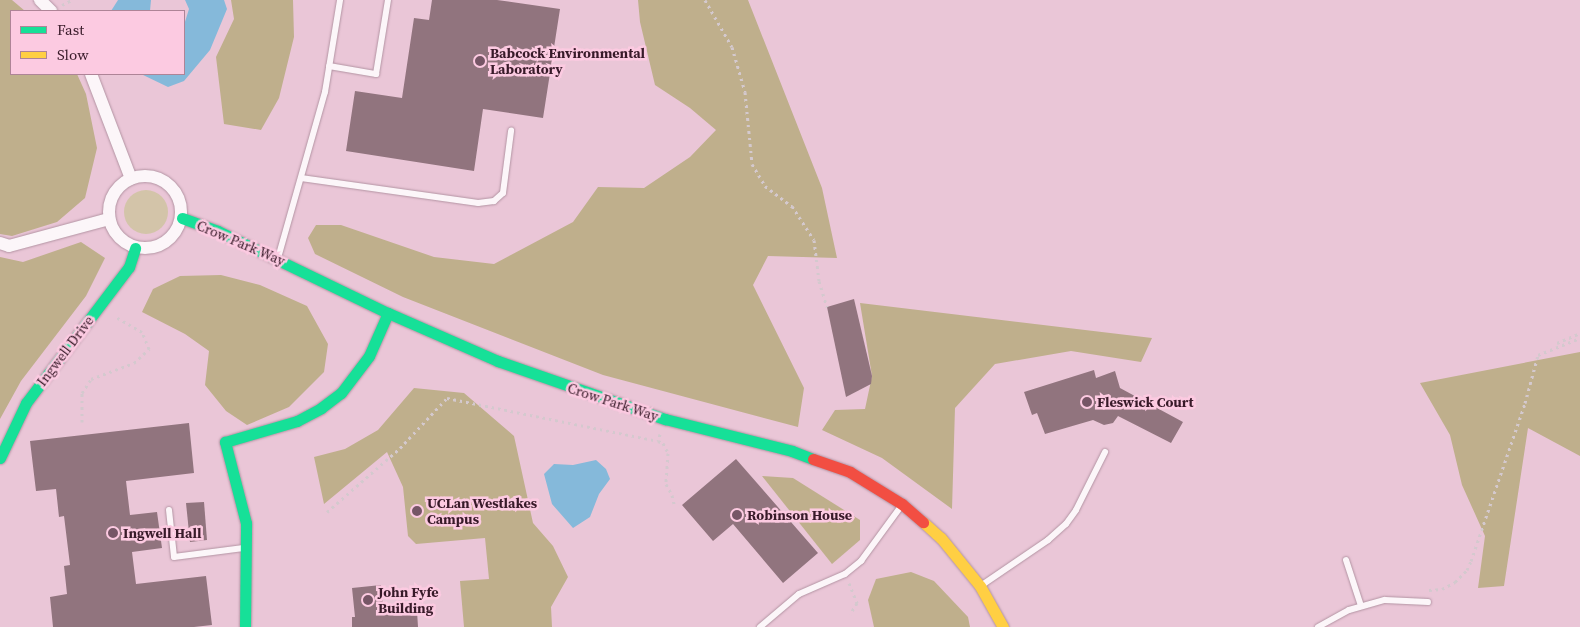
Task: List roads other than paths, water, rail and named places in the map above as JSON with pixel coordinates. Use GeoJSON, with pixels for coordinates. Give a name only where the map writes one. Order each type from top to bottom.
{"type":"FeatureCollection","features":[{"type":"Feature","properties":{"kind":"street"},"geometry":{"type":"LineString","coordinates":[[40,0],[50,10]]}},
{"type":"Feature","properties":{"kind":"street"},"geometry":{"type":"LineString","coordinates":[[91,75],[131,179]]}},
{"type":"Feature","properties":{"kind":"street"},"geometry":{"type":"LineString","coordinates":[[152,177],[163,180],[172,187],[180,202],[182,218],[176,232],[166,244],[151,249],[136,248],[122,241],[113,230],[109,218],[110,205],[114,194],[121,185],[131,179],[152,177]]}},
{"type":"Feature","properties":{"kind":"street"},"geometry":{"type":"LineString","coordinates":[[0,243],[9,246],[109,218]]}},
{"type":"Feature","properties":{"kind":"street","name":"Crow Park Way"},"geometry":{"type":"LineString","coordinates":[[182,218],[218,231],[278,258],[388,313],[498,361],[665,419],[823,461],[871,484],[902,504],[941,538],[980,586],[1003,627]]}},
{"type":"Feature","properties":{"kind":"street","name":"Ingwell Drive"},"geometry":{"type":"LineString","coordinates":[[0,458],[26,403],[128,267],[136,248]]}},
{"type":"Feature","properties":{"kind":"street"},"geometry":{"type":"LineString","coordinates":[[244,627],[246,523],[225,442],[290,424],[321,408],[340,393],[369,356],[388,313]]}},
{"type":"Feature","properties":{"kind":"lane"},"geometry":{"type":"LineString","coordinates":[[278,258],[325,92],[340,0]]}},
{"type":"Feature","properties":{"kind":"lane"},"geometry":{"type":"LineString","coordinates":[[329,66],[376,74],[388,0]]}},
{"type":"Feature","properties":{"kind":"lane"},"geometry":{"type":"LineString","coordinates":[[301,178],[478,203],[494,201],[503,193],[511,131]]}},
{"type":"Feature","properties":{"kind":"lane"},"geometry":{"type":"LineString","coordinates":[[980,586],[1048,540],[1066,524],[1076,510],[1105,452]]}},
{"type":"Feature","properties":{"kind":"lane"},"geometry":{"type":"LineString","coordinates":[[760,627],[800,594],[845,574],[872,549],[902,504]]}},
{"type":"Feature","properties":{"kind":"lane"},"geometry":{"type":"LineString","coordinates":[[168,510],[174,557],[247,548]]}},
{"type":"Feature","properties":{"kind":"lane"},"geometry":{"type":"LineString","coordinates":[[1346,560],[1360,606]]}},
{"type":"Feature","properties":{"kind":"lane"},"geometry":{"type":"LineString","coordinates":[[1318,627],[1360,606],[1385,600],[1428,602]]}},
{"type":"Feature","properties":{"kind":"water"},"geometry":{"type":"Polygon","coordinates":[[[118,0],[151,0],[150,10],[112,10],[118,0]]]}},
{"type":"Feature","properties":{"kind":"water"},"geometry":{"type":"Polygon","coordinates":[[[185,0],[224,0],[227,9],[210,50],[184,81],[168,87],[143,75],[185,75],[185,22],[189,9],[185,0]]]}},
{"type":"Feature","properties":{"kind":"water"},"geometry":{"type":"Polygon","coordinates":[[[596,460],[606,469],[610,479],[599,494],[590,517],[573,528],[552,504],[544,474],[554,464],[573,465],[596,460]]]}},
{"type":"Feature","properties":{"kind":"place","name":"Babcock Environmental Laboratory"},"geometry":{"type":"Point","coordinates":[480,61]}},
{"type":"Feature","properties":{"kind":"place","name":"Fleswick Court"},"geometry":{"type":"Point","coordinates":[1087,402]}},
{"type":"Feature","properties":{"kind":"place","name":"UCLan Westlakes Campus"},"geometry":{"type":"Point","coordinates":[417,511]}},
{"type":"Feature","properties":{"kind":"place","name":"Robinson House"},"geometry":{"type":"Point","coordinates":[737,515]}},
{"type":"Feature","properties":{"kind":"place","name":"Ingwell Hall"},"geometry":{"type":"Point","coordinates":[113,533]}},
{"type":"Feature","properties":{"kind":"place","name":"John Fyfe Building"},"geometry":{"type":"Point","coordinates":[368,600]}}]}
